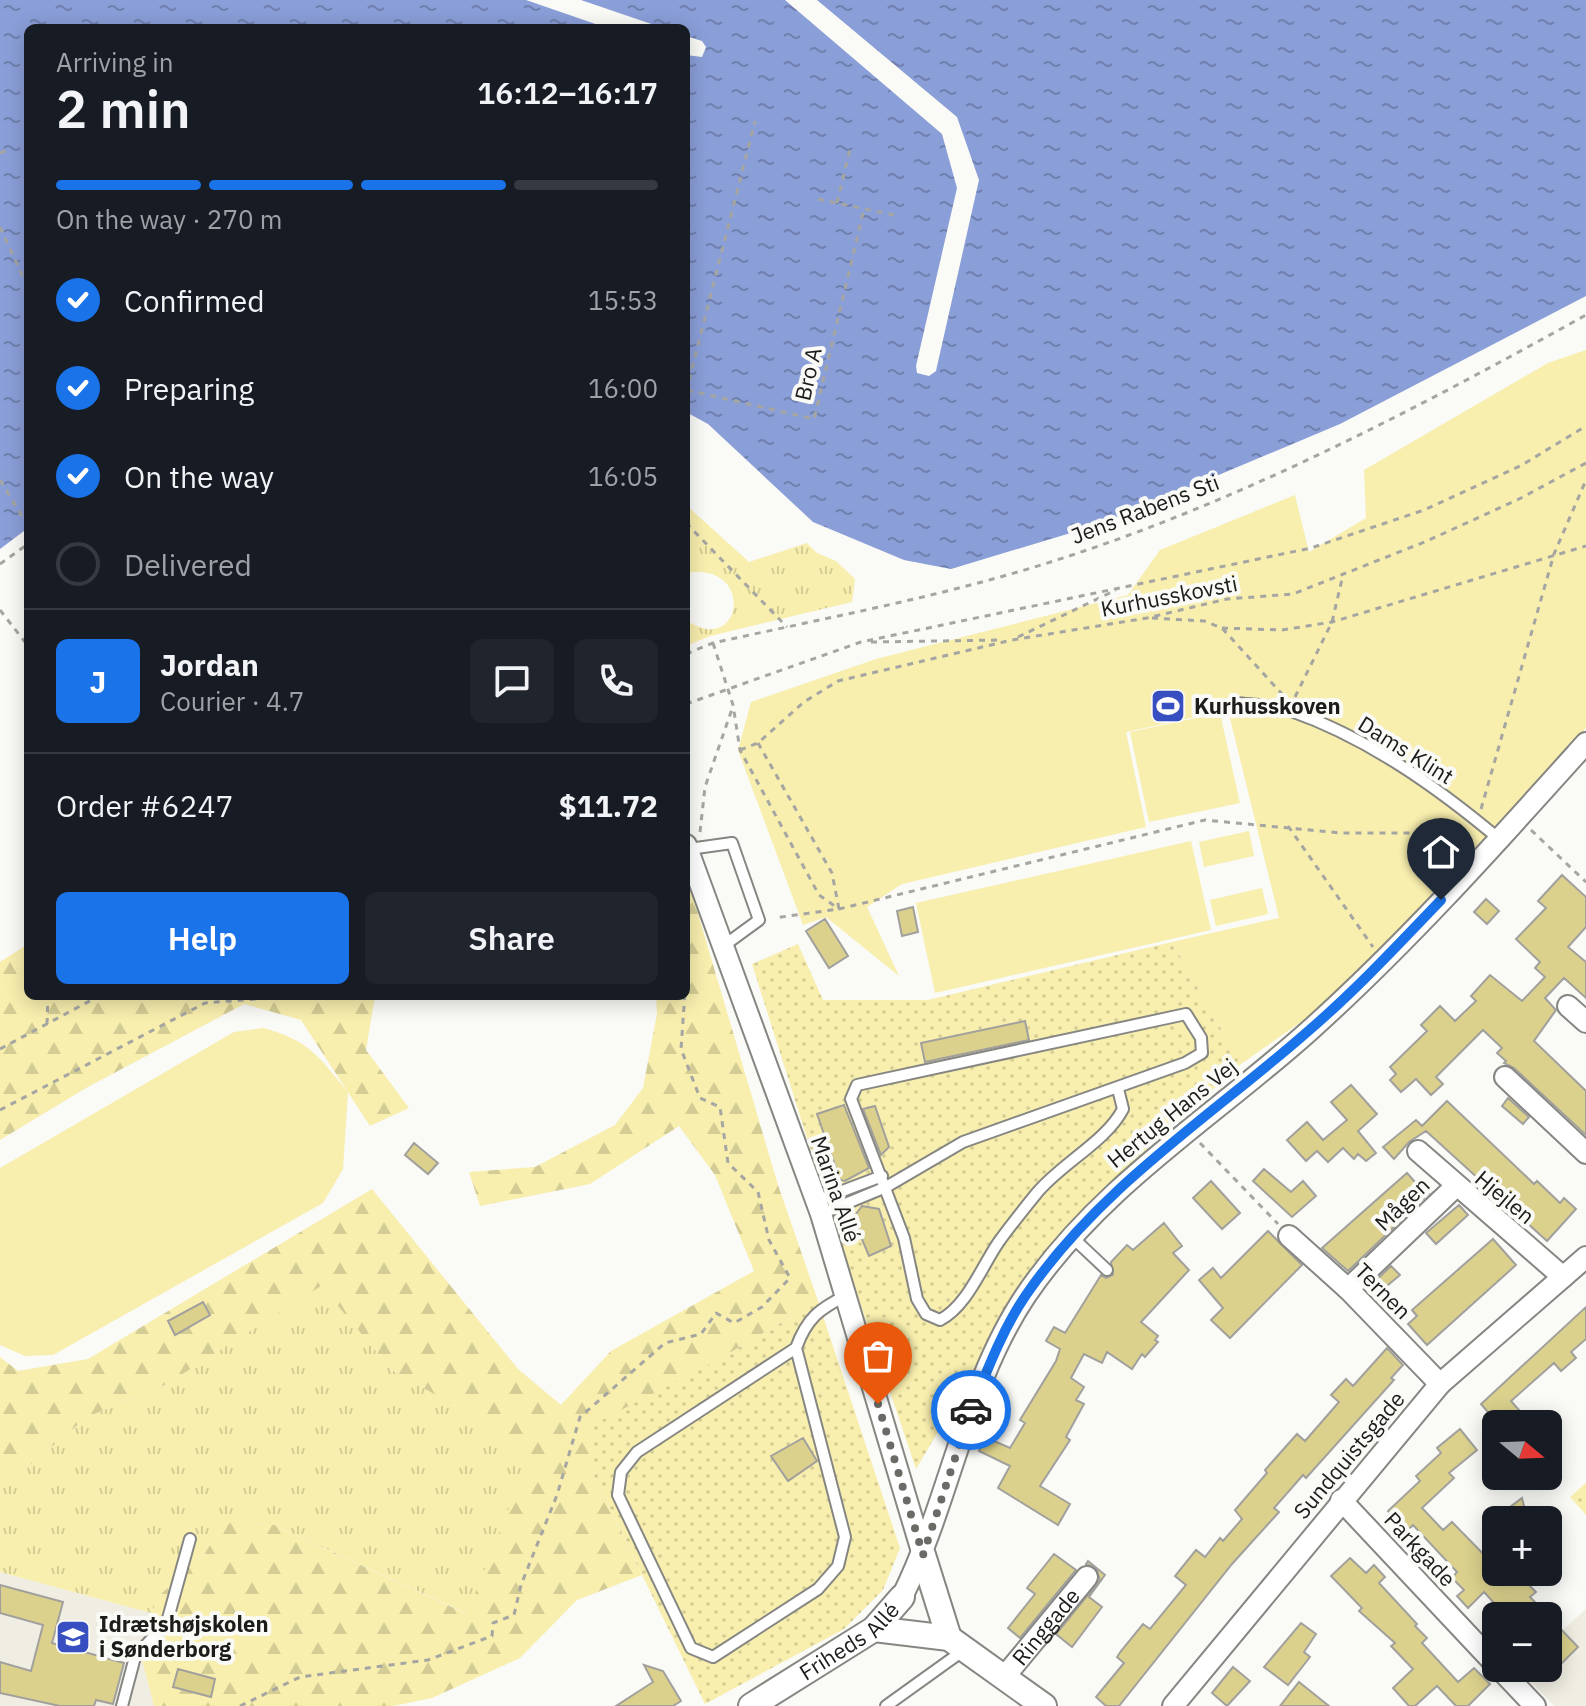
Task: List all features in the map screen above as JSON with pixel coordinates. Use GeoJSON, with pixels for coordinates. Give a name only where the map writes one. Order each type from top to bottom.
{"type":"FeatureCollection","features":[{"type":"Feature","properties":{"kind":"street","name":"Hertug Hans Vej"},"geometry":{"type":"LineString","coordinates":[[902,1597],[923,1555],[970,1411],[996,1349],[1025,1297],[1072,1237],[1130,1177],[1308,1032],[1383,961],[1586,743]]}},
{"type":"Feature","properties":{"kind":"street","name":"Marina Allé"},"geometry":{"type":"LineString","coordinates":[[691,846],[722,947],[847,1295],[923,1555]]}},
{"type":"Feature","properties":{"kind":"street"},"geometry":{"type":"LineString","coordinates":[[1568,1006],[1586,1022]]}},
{"type":"Feature","properties":{"kind":"street"},"geometry":{"type":"LineString","coordinates":[[1505,1077],[1586,1153]]}},
{"type":"Feature","properties":{"kind":"street","name":"Hjejlen"},"geometry":{"type":"LineString","coordinates":[[1418,1151],[1455,1187],[1563,1277]]}},
{"type":"Feature","properties":{"kind":"street","name":"Mågen"},"geometry":{"type":"LineString","coordinates":[[1348,1289],[1455,1187]]}},
{"type":"Feature","properties":{"kind":"street","name":"Ternen"},"geometry":{"type":"LineString","coordinates":[[1289,1236],[1348,1289],[1440,1384]]}},
{"type":"Feature","properties":{"kind":"street","name":"Sundquistsgade"},"geometry":{"type":"LineString","coordinates":[[1173,1706],[1440,1384],[1586,1257]]}},
{"type":"Feature","properties":{"kind":"street","name":"Parkgade"},"geometry":{"type":"LineString","coordinates":[[1341,1500],[1482,1649]]}},
{"type":"Feature","properties":{"kind":"street"},"geometry":{"type":"LineString","coordinates":[[923,1555],[957,1644]]}},
{"type":"Feature","properties":{"kind":"street","name":"Ringgade"},"geometry":{"type":"LineString","coordinates":[[1005,1676],[1087,1577]]}},
{"type":"Feature","properties":{"kind":"street","name":"Friheds Allé"},"geometry":{"type":"LineString","coordinates":[[751,1706],[874,1629],[902,1597]]}},
{"type":"Feature","properties":{"kind":"street","name":"Ringgade"},"geometry":{"type":"LineString","coordinates":[[874,1629],[957,1644],[1044,1706]]}},
{"type":"Feature","properties":{"kind":"street","name":"Parkgade"},"geometry":{"type":"LineString","coordinates":[[1513,1682],[1535,1706]]}},
{"type":"Feature","properties":{"kind":"lane","name":"Dams Klint"},"geometry":{"type":"LineString","coordinates":[[1236,703],[1288,710],[1346,734],[1404,767],[1499,839]]}},
{"type":"Feature","properties":{"kind":"lane"},"geometry":{"type":"LineString","coordinates":[[691,846],[732,843],[759,920],[722,947]]}},
{"type":"Feature","properties":{"kind":"lane"},"geometry":{"type":"LineString","coordinates":[[818,1208],[884,1181],[963,1142],[1118,1089],[1202,1053],[1201,1038],[1186,1014],[857,1085],[851,1099],[884,1181],[904,1238],[917,1299],[926,1314],[940,1320],[953,1313],[999,1242],[1038,1191],[1081,1150],[1116,1124],[1123,1109],[1118,1089]]}},
{"type":"Feature","properties":{"kind":"lane"},"geometry":{"type":"LineString","coordinates":[[1072,1237],[1107,1270]]}},
{"type":"Feature","properties":{"kind":"lane"},"geometry":{"type":"LineString","coordinates":[[796,1348],[637,1452],[621,1472],[618,1495],[691,1648],[713,1657],[818,1589],[838,1566],[845,1537],[796,1348],[804,1325],[817,1310],[847,1295]]}},
{"type":"Feature","properties":{"kind":"lane"},"geometry":{"type":"LineString","coordinates":[[122,1706],[135,1657],[167,1622],[190,1539]]}},
{"type":"Feature","properties":{"kind":"lane"},"geometry":{"type":"LineString","coordinates":[[886,1706],[957,1644]]}},
{"type":"Feature","properties":{"kind":"path","name":"Bro A"},"geometry":{"type":"LineString","coordinates":[[690,375],[755,121]]}},
{"type":"Feature","properties":{"kind":"path"},"geometry":{"type":"LineString","coordinates":[[0,153],[10,149]]}},
{"type":"Feature","properties":{"kind":"path"},"geometry":{"type":"LineString","coordinates":[[837,203],[850,149]]}},
{"type":"Feature","properties":{"kind":"path"},"geometry":{"type":"LineString","coordinates":[[818,199],[894,215]]}},
{"type":"Feature","properties":{"kind":"path","name":"Bro A"},"geometry":{"type":"LineString","coordinates":[[690,392],[814,419],[864,209]]}},
{"type":"Feature","properties":{"kind":"path"},"geometry":{"type":"LineString","coordinates":[[0,227],[24,279]]}},
{"type":"Feature","properties":{"kind":"path","name":"Jens Rabens Sti"},"geometry":{"type":"LineString","coordinates":[[690,652],[713,643],[981,581],[1080,552],[1250,485],[1412,411],[1586,315]]}},
{"type":"Feature","properties":{"kind":"path"},"geometry":{"type":"LineString","coordinates":[[690,703],[861,642],[1311,548],[1424,510],[1522,465],[1586,426]]}},
{"type":"Feature","properties":{"kind":"path","name":"Kurhusskovsti"},"geometry":{"type":"LineString","coordinates":[[758,743],[804,702],[838,681],[1012,640],[1147,618],[1227,599],[1293,594],[1521,498],[1586,463]]}},
{"type":"Feature","properties":{"kind":"path"},"geometry":{"type":"LineString","coordinates":[[0,480],[24,519]]}},
{"type":"Feature","properties":{"kind":"path"},"geometry":{"type":"LineString","coordinates":[[759,920],[839,909],[1205,820],[1341,833],[1420,833],[1478,821],[1554,554],[1586,480]]}},
{"type":"Feature","properties":{"kind":"path"},"geometry":{"type":"LineString","coordinates":[[690,527],[787,627]]}},
{"type":"Feature","properties":{"kind":"path"},"geometry":{"type":"LineString","coordinates":[[1147,618],[1204,621],[1222,628],[1282,630],[1332,622],[1586,546]]}},
{"type":"Feature","properties":{"kind":"path"},"geometry":{"type":"LineString","coordinates":[[0,564],[24,547]]}},
{"type":"Feature","properties":{"kind":"path"},"geometry":{"type":"LineString","coordinates":[[1288,710],[1332,622],[1343,575]]}},
{"type":"Feature","properties":{"kind":"path"},"geometry":{"type":"LineString","coordinates":[[861,642],[1012,640],[1123,587]]}},
{"type":"Feature","properties":{"kind":"path"},"geometry":{"type":"LineString","coordinates":[[0,610],[24,641]]}},
{"type":"Feature","properties":{"kind":"path"},"geometry":{"type":"LineString","coordinates":[[1222,628],[1282,693],[1288,710]]}},
{"type":"Feature","properties":{"kind":"path"},"geometry":{"type":"LineString","coordinates":[[713,643],[733,705],[740,750],[819,895],[839,909]]}},
{"type":"Feature","properties":{"kind":"path"},"geometry":{"type":"LineString","coordinates":[[691,846],[705,787],[733,705]]}},
{"type":"Feature","properties":{"kind":"path"},"geometry":{"type":"LineString","coordinates":[[740,750],[758,743],[832,873],[839,909]]}},
{"type":"Feature","properties":{"kind":"path"},"geometry":{"type":"LineString","coordinates":[[1519,818],[1586,882]]}},
{"type":"Feature","properties":{"kind":"path"},"geometry":{"type":"LineString","coordinates":[[1288,826],[1383,961]]}},
{"type":"Feature","properties":{"kind":"path"},"geometry":{"type":"LineString","coordinates":[[47,1024],[48,1000]]}},
{"type":"Feature","properties":{"kind":"path"},"geometry":{"type":"LineString","coordinates":[[0,1049],[92,1000]]}},
{"type":"Feature","properties":{"kind":"path"},"geometry":{"type":"LineString","coordinates":[[0,1110],[205,1003],[243,1000]]}},
{"type":"Feature","properties":{"kind":"path"},"geometry":{"type":"LineString","coordinates":[[240,1706],[300,1677],[428,1660],[492,1636],[493,1623],[514,1615],[521,1585],[557,1495],[580,1417],[665,1343],[701,1334],[716,1313],[734,1323],[762,1307],[790,1278],[769,1240],[758,1192],[728,1163],[720,1107],[700,1098],[681,1049],[684,1000]]}},
{"type":"Feature","properties":{"kind":"path"},"geometry":{"type":"LineString","coordinates":[[1187,1130],[1289,1236]]}},
{"type":"Feature","properties":{"kind":"shaded area","name":"Idrætshøjskolen i Sønderborg"},"geometry":{"type":"Polygon","coordinates":[[[0,1572],[151,1613],[142,1660],[154,1706],[0,1706],[0,1572]]]}},
{"type":"Feature","properties":{"kind":"shaded area"},"geometry":{"type":"Polygon","coordinates":[[[1586,1609],[1586,1706],[1554,1706],[1531,1682],[1562,1682],[1562,1631],[1586,1609]]]}},
{"type":"Feature","properties":{"kind":"green space","name":"Kurhusskoven"},"geometry":{"type":"Polygon","coordinates":[[[1586,350],[1586,728],[1441,887],[1315,1012],[1241,1064],[1172,942],[1279,918],[1228,710],[1126,732],[1146,827],[902,884],[867,907],[899,976],[826,917],[803,925],[738,750],[751,702],[876,659],[1128,595],[1160,550],[1295,495],[1309,552],[1366,518],[1364,470],[1548,363],[1586,350]]]}},
{"type":"Feature","properties":{"kind":"green space"},"geometry":{"type":"Polygon","coordinates":[[[690,509],[749,562],[807,543],[817,553],[836,561],[855,579],[852,602],[710,636],[690,644],[690,622],[705,629],[720,627],[729,619],[734,607],[732,593],[724,581],[709,573],[690,573],[690,509]]]}},
{"type":"Feature","properties":{"kind":"green space"},"geometry":{"type":"Polygon","coordinates":[[[1220,713],[1240,803],[1149,822],[1130,732],[1220,713]]]}},
{"type":"Feature","properties":{"kind":"green space"},"geometry":{"type":"Polygon","coordinates":[[[1249,831],[1254,856],[1204,867],[1199,842],[1249,831]]]}},
{"type":"Feature","properties":{"kind":"green space"},"geometry":{"type":"Polygon","coordinates":[[[1191,841],[1211,930],[935,993],[916,903],[1191,841]]]}},
{"type":"Feature","properties":{"kind":"green space"},"geometry":{"type":"Polygon","coordinates":[[[690,887],[778,1185],[818,1301],[716,1361],[589,1466],[642,1575],[577,1600],[520,1658],[432,1698],[393,1706],[154,1706],[142,1660],[151,1613],[162,1593],[204,1555],[223,1523],[274,1525],[467,1614],[532,1450],[392,1370],[321,1286],[167,1384],[87,1417],[11,1481],[0,1485],[0,1357],[18,1371],[88,1359],[372,1189],[518,1369],[561,1405],[611,1351],[754,1271],[715,1175],[679,1126],[590,1184],[480,1206],[469,1172],[535,1167],[615,1125],[643,1088],[657,1014],[656,1000],[690,1000],[690,887]]]}},
{"type":"Feature","properties":{"kind":"green space"},"geometry":{"type":"Polygon","coordinates":[[[1262,888],[1268,914],[1216,926],[1210,900],[1262,888]]]}},
{"type":"Feature","properties":{"kind":"green space"},"geometry":{"type":"Polygon","coordinates":[[[1172,942],[1241,1064],[1140,1155],[1040,1259],[916,1469],[752,964],[798,944],[823,1000],[928,1000],[1172,942]]]}},
{"type":"Feature","properties":{"kind":"green space"},"geometry":{"type":"Polygon","coordinates":[[[24,947],[24,1000],[374,1000],[366,1050],[409,1108],[370,1126],[301,1020],[244,1004],[86,1088],[0,1140],[0,962],[24,947]]]}},
{"type":"Feature","properties":{"kind":"green space"},"geometry":{"type":"Polygon","coordinates":[[[263,1028],[292,1038],[312,1051],[348,1092],[343,1169],[323,1203],[53,1355],[25,1356],[0,1345],[0,1168],[234,1032],[263,1028]]]}},
{"type":"Feature","properties":{"kind":"green space"},"geometry":{"type":"Polygon","coordinates":[[[321,1285],[392,1370],[533,1450],[468,1614],[274,1525],[223,1524],[204,1555],[162,1593],[151,1613],[0,1572],[0,1485],[11,1481],[87,1417],[167,1384],[321,1285]]]}},
{"type":"Feature","properties":{"kind":"green space"},"geometry":{"type":"Polygon","coordinates":[[[818,1301],[900,1548],[883,1590],[844,1629],[705,1704],[589,1466],[592,1425],[716,1361],[818,1301]]]}},
{"type":"Feature","properties":{"kind":"green space"},"geometry":{"type":"Polygon","coordinates":[[[1586,1483],[1586,1515],[1570,1497],[1586,1483]]]}},
{"type":"Feature","properties":{"kind":"water"},"geometry":{"type":"Polygon","coordinates":[[[0,0],[1586,0],[1586,296],[1340,424],[1107,522],[951,569],[904,560],[813,522],[708,424],[690,414],[690,24],[24,24],[24,531],[0,549],[0,0]]]}},
{"type":"Feature","properties":{"kind":"pier"},"geometry":{"type":"Polygon","coordinates":[[[526,0],[581,0],[651,24],[595,24],[526,0]]]}},
{"type":"Feature","properties":{"kind":"pier"},"geometry":{"type":"Polygon","coordinates":[[[785,0],[817,0],[957,117],[979,180],[936,371],[929,376],[917,373],[916,366],[957,188],[942,134],[785,0]]]}},
{"type":"Feature","properties":{"kind":"pier"},"geometry":{"type":"Polygon","coordinates":[[[690,37],[702,41],[706,47],[702,57],[690,56],[690,37]]]}},
{"type":"Feature","properties":{"kind":"building"},"geometry":{"type":"Polygon","coordinates":[[[1562,875],[1586,897],[1586,927],[1568,947],[1586,962],[1586,998],[1564,978],[1545,998],[1556,1010],[1534,1041],[1586,1091],[1586,1135],[1514,1068],[1504,1063],[1506,1061],[1497,1053],[1502,1048],[1483,1030],[1436,1077],[1443,1084],[1431,1095],[1416,1079],[1401,1092],[1390,1080],[1396,1074],[1390,1067],[1427,1031],[1421,1025],[1440,1006],[1455,1021],[1476,1001],[1471,996],[1490,975],[1522,1001],[1545,977],[1535,968],[1540,962],[1516,939],[1546,908],[1538,901],[1562,875]]]}},
{"type":"Feature","properties":{"kind":"building"},"geometry":{"type":"Polygon","coordinates":[[[1486,899],[1499,911],[1487,924],[1474,912],[1486,899]]]}},
{"type":"Feature","properties":{"kind":"building"},"geometry":{"type":"Polygon","coordinates":[[[913,907],[918,932],[902,936],[897,911],[913,907]]]}},
{"type":"Feature","properties":{"kind":"building"},"geometry":{"type":"Polygon","coordinates":[[[825,919],[848,956],[829,968],[806,931],[825,919]]]}},
{"type":"Feature","properties":{"kind":"building"},"geometry":{"type":"Polygon","coordinates":[[[1025,1021],[1029,1040],[925,1062],[921,1043],[1025,1021]]]}},
{"type":"Feature","properties":{"kind":"building"},"geometry":{"type":"Polygon","coordinates":[[[1351,1085],[1377,1114],[1358,1131],[1376,1153],[1366,1161],[1358,1154],[1354,1159],[1343,1148],[1328,1162],[1317,1151],[1306,1161],[1287,1140],[1307,1122],[1323,1140],[1347,1120],[1331,1102],[1351,1085]]]}},
{"type":"Feature","properties":{"kind":"building"},"geometry":{"type":"Polygon","coordinates":[[[1508,1098],[1529,1117],[1523,1124],[1502,1106],[1508,1098]]]}},
{"type":"Feature","properties":{"kind":"building"},"geometry":{"type":"Polygon","coordinates":[[[1447,1101],[1534,1184],[1537,1181],[1560,1203],[1564,1198],[1576,1209],[1547,1241],[1426,1131],[1409,1142],[1394,1159],[1383,1147],[1416,1120],[1422,1126],[1447,1101]]]}},
{"type":"Feature","properties":{"kind":"building"},"geometry":{"type":"Polygon","coordinates":[[[844,1105],[869,1168],[845,1181],[840,1180],[817,1114],[844,1105]]]}},
{"type":"Feature","properties":{"kind":"building"},"geometry":{"type":"Polygon","coordinates":[[[875,1106],[889,1147],[881,1155],[863,1109],[875,1106]]]}},
{"type":"Feature","properties":{"kind":"building"},"geometry":{"type":"Polygon","coordinates":[[[414,1143],[438,1163],[428,1174],[405,1155],[414,1143]]]}},
{"type":"Feature","properties":{"kind":"building"},"geometry":{"type":"Polygon","coordinates":[[[1264,1169],[1291,1192],[1303,1181],[1316,1196],[1292,1217],[1253,1181],[1264,1169]]]}},
{"type":"Feature","properties":{"kind":"building"},"geometry":{"type":"Polygon","coordinates":[[[1407,1173],[1423,1191],[1428,1186],[1432,1191],[1348,1271],[1322,1248],[1407,1173]]]}},
{"type":"Feature","properties":{"kind":"building"},"geometry":{"type":"Polygon","coordinates":[[[1211,1181],[1240,1213],[1222,1229],[1193,1198],[1211,1181]]]}},
{"type":"Feature","properties":{"kind":"building"},"geometry":{"type":"Polygon","coordinates":[[[1459,1205],[1468,1215],[1436,1244],[1426,1233],[1459,1205]]]}},
{"type":"Feature","properties":{"kind":"building"},"geometry":{"type":"Polygon","coordinates":[[[862,1206],[879,1209],[891,1246],[869,1256],[853,1218],[862,1206]]]}},
{"type":"Feature","properties":{"kind":"building"},"geometry":{"type":"Polygon","coordinates":[[[1164,1223],[1182,1246],[1173,1253],[1189,1270],[1141,1322],[1158,1336],[1155,1340],[1158,1342],[1145,1357],[1142,1354],[1132,1369],[1107,1352],[1102,1363],[1084,1354],[1071,1378],[1084,1387],[1076,1400],[1084,1404],[1066,1437],[1070,1440],[1040,1486],[1070,1504],[1058,1525],[998,1488],[1010,1466],[979,1451],[985,1437],[1010,1448],[1025,1423],[1020,1420],[1056,1361],[1060,1349],[1046,1341],[1054,1327],[1065,1333],[1101,1275],[1106,1278],[1113,1275],[1111,1262],[1127,1245],[1133,1250],[1164,1223]]]}},
{"type":"Feature","properties":{"kind":"building"},"geometry":{"type":"Polygon","coordinates":[[[1268,1231],[1302,1265],[1230,1338],[1211,1320],[1223,1308],[1199,1280],[1213,1268],[1221,1278],[1268,1231]]]}},
{"type":"Feature","properties":{"kind":"building"},"geometry":{"type":"Polygon","coordinates":[[[1493,1239],[1516,1265],[1427,1345],[1408,1324],[1417,1316],[1412,1310],[1493,1239]]]}},
{"type":"Feature","properties":{"kind":"building"},"geometry":{"type":"Polygon","coordinates":[[[1391,1266],[1400,1275],[1376,1295],[1369,1287],[1391,1266]]]}},
{"type":"Feature","properties":{"kind":"building"},"geometry":{"type":"Polygon","coordinates":[[[203,1302],[210,1315],[175,1335],[168,1321],[203,1302]]]}},
{"type":"Feature","properties":{"kind":"building"},"geometry":{"type":"Polygon","coordinates":[[[1586,1307],[1586,1339],[1571,1352],[1576,1358],[1561,1371],[1554,1363],[1511,1401],[1519,1410],[1486,1410],[1481,1404],[1586,1307]]]}},
{"type":"Feature","properties":{"kind":"building"},"geometry":{"type":"Polygon","coordinates":[[[1387,1348],[1403,1365],[1391,1378],[1394,1380],[1306,1478],[1303,1475],[1274,1508],[1279,1512],[1232,1564],[1119,1706],[1106,1706],[1096,1697],[1124,1663],[1117,1657],[1143,1624],[1150,1629],[1186,1585],[1175,1576],[1196,1550],[1205,1557],[1220,1538],[1223,1541],[1242,1519],[1235,1510],[1267,1473],[1265,1470],[1297,1434],[1305,1441],[1339,1402],[1331,1395],[1346,1379],[1353,1386],[1387,1348]]]}},
{"type":"Feature","properties":{"kind":"building"},"geometry":{"type":"Polygon","coordinates":[[[1460,1429],[1477,1450],[1449,1473],[1454,1478],[1422,1508],[1443,1530],[1452,1522],[1482,1553],[1482,1586],[1530,1586],[1536,1592],[1530,1597],[1535,1602],[1493,1602],[1484,1592],[1468,1608],[1457,1596],[1464,1590],[1452,1578],[1457,1572],[1413,1525],[1407,1531],[1388,1511],[1420,1481],[1416,1476],[1441,1453],[1437,1448],[1460,1429]]]}},
{"type":"Feature","properties":{"kind":"building"},"geometry":{"type":"Polygon","coordinates":[[[803,1438],[817,1461],[788,1481],[771,1456],[803,1438]]]}},
{"type":"Feature","properties":{"kind":"building"},"geometry":{"type":"Polygon","coordinates":[[[1522,1498],[1524,1506],[1511,1506],[1522,1498]]]}},
{"type":"Feature","properties":{"kind":"building"},"geometry":{"type":"Polygon","coordinates":[[[1054,1554],[1076,1570],[1020,1638],[1008,1628],[1035,1594],[1027,1588],[1054,1554]]]}},
{"type":"Feature","properties":{"kind":"building"},"geometry":{"type":"Polygon","coordinates":[[[1350,1558],[1366,1573],[1374,1565],[1385,1577],[1379,1583],[1427,1638],[1422,1643],[1458,1682],[1474,1668],[1482,1676],[1482,1682],[1490,1684],[1468,1706],[1456,1706],[1437,1686],[1415,1706],[1409,1706],[1393,1688],[1413,1669],[1391,1646],[1395,1643],[1359,1611],[1362,1608],[1331,1576],[1350,1558]]]}},
{"type":"Feature","properties":{"kind":"building"},"geometry":{"type":"Polygon","coordinates":[[[1088,1561],[1105,1575],[1089,1597],[1102,1607],[1072,1647],[1056,1634],[1100,1580],[1096,1568],[1086,1564],[1088,1561]]]}},
{"type":"Feature","properties":{"kind":"building"},"geometry":{"type":"Polygon","coordinates":[[[0,1585],[63,1602],[52,1643],[124,1663],[113,1704],[96,1700],[94,1706],[60,1706],[0,1693],[0,1662],[31,1671],[43,1625],[0,1613],[0,1585]]]}},
{"type":"Feature","properties":{"kind":"building"},"geometry":{"type":"Polygon","coordinates":[[[1301,1623],[1316,1634],[1304,1652],[1310,1657],[1288,1685],[1264,1667],[1301,1623]]]}},
{"type":"Feature","properties":{"kind":"building"},"geometry":{"type":"Polygon","coordinates":[[[1562,1630],[1578,1647],[1562,1663],[1562,1630]]]}},
{"type":"Feature","properties":{"kind":"building"},"geometry":{"type":"Polygon","coordinates":[[[644,1665],[663,1671],[681,1701],[673,1706],[616,1706],[653,1682],[644,1665]]]}},
{"type":"Feature","properties":{"kind":"building"},"geometry":{"type":"Polygon","coordinates":[[[1233,1667],[1250,1681],[1227,1706],[1212,1693],[1233,1667]]]}},
{"type":"Feature","properties":{"kind":"building"},"geometry":{"type":"Polygon","coordinates":[[[178,1669],[215,1679],[211,1697],[173,1687],[178,1669]]]}},
{"type":"Feature","properties":{"kind":"building"},"geometry":{"type":"Polygon","coordinates":[[[1299,1682],[1329,1706],[1280,1706],[1299,1682]]]}},
{"type":"Feature","properties":{"kind":"way so far"},"geometry":{"type":"LineString","coordinates":[[878,1404],[923,1555],[971,1410]]}},
{"type":"Feature","properties":{"kind":"place","name":"Kurhusskoven"},"geometry":{"type":"Point","coordinates":[1168,706]}},
{"type":"Feature","properties":{"kind":"place","name":"Idrætshøjskolen i Sønderborg"},"geometry":{"type":"Point","coordinates":[73,1637]}},
{"type":"Feature","properties":{"kind":"route"},"geometry":{"type":"LineString","coordinates":[[971,1410],[996,1349],[1025,1297],[1072,1237],[1130,1177],[1308,1032],[1383,961],[1441,900]]}}]}
